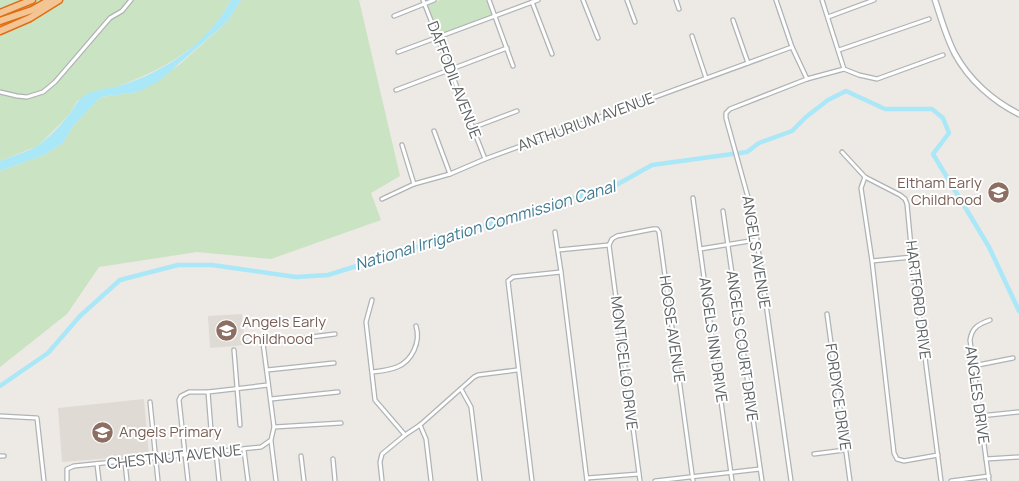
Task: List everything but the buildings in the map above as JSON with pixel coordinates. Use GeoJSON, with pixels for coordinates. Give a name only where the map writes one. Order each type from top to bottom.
{"type":"FeatureCollection","features":[{"type":"Feature","properties":{"kind":"highway"},"geometry":{"type":"LineString","coordinates":[[0,13],[32,0]]}},
{"type":"Feature","properties":{"kind":"highway"},"geometry":{"type":"LineString","coordinates":[[0,22],[32,10],[50,0]]}},
{"type":"Feature","properties":{"kind":"highway"},"geometry":{"type":"LineString","coordinates":[[0,31],[30,18],[60,0]]}},
{"type":"Feature","properties":{"kind":"street"},"geometry":{"type":"LineString","coordinates":[[0,92],[11,96],[27,97],[43,92],[55,82],[110,18],[122,10],[131,0]]}},
{"type":"Feature","properties":{"kind":"street"},"geometry":{"type":"LineString","coordinates":[[394,16],[424,2],[434,0]]}},
{"type":"Feature","properties":{"kind":"street"},"geometry":{"type":"LineString","coordinates":[[489,0],[513,66]]}},
{"type":"Feature","properties":{"kind":"street"},"geometry":{"type":"LineString","coordinates":[[398,52],[538,0]]}},
{"type":"Feature","properties":{"kind":"street"},"geometry":{"type":"LineString","coordinates":[[583,0],[598,38]]}},
{"type":"Feature","properties":{"kind":"street"},"geometry":{"type":"LineString","coordinates":[[627,0],[635,22]]}},
{"type":"Feature","properties":{"kind":"street"},"geometry":{"type":"LineString","coordinates":[[676,0],[679,9]]}},
{"type":"Feature","properties":{"kind":"street"},"geometry":{"type":"LineString","coordinates":[[776,0],[792,48],[807,79]]}},
{"type":"Feature","properties":{"kind":"street"},"geometry":{"type":"LineString","coordinates":[[822,0],[844,69],[877,79],[943,54]]}},
{"type":"Feature","properties":{"kind":"street"},"geometry":{"type":"LineString","coordinates":[[828,17],[874,0]]}},
{"type":"Feature","properties":{"kind":"street"},"geometry":{"type":"LineString","coordinates":[[935,0],[950,43],[962,65],[976,83],[991,96],[1019,114]]}},
{"type":"Feature","properties":{"kind":"street","name":"DAFFODIL AVENUE"},"geometry":{"type":"LineString","coordinates":[[424,2],[484,159]]}},
{"type":"Feature","properties":{"kind":"street"},"geometry":{"type":"LineString","coordinates":[[532,2],[552,54]]}},
{"type":"Feature","properties":{"kind":"street"},"geometry":{"type":"LineString","coordinates":[[839,50],[929,18]]}},
{"type":"Feature","properties":{"kind":"street"},"geometry":{"type":"LineString","coordinates":[[733,20],[748,63]]}},
{"type":"Feature","properties":{"kind":"street"},"geometry":{"type":"LineString","coordinates":[[692,36],[706,78]]}},
{"type":"Feature","properties":{"kind":"street"},"geometry":{"type":"LineString","coordinates":[[396,90],[507,48]]}},
{"type":"Feature","properties":{"kind":"street","name":"ANTHURIUM AVENUE"},"geometry":{"type":"LineString","coordinates":[[382,199],[414,184],[450,174],[484,159],[792,48]]}},
{"type":"Feature","properties":{"kind":"street","name":"ANGELS AVENUE"},"geometry":{"type":"LineString","coordinates":[[791,481],[754,219],[726,113],[730,109],[807,79],[844,69]]}},
{"type":"Feature","properties":{"kind":"street"},"geometry":{"type":"LineString","coordinates":[[472,128],[517,111]]}},
{"type":"Feature","properties":{"kind":"street"},"geometry":{"type":"LineString","coordinates":[[434,130],[450,174]]}},
{"type":"Feature","properties":{"kind":"street"},"geometry":{"type":"LineString","coordinates":[[402,145],[414,184]]}},
{"type":"Feature","properties":{"kind":"street","name":"HARTFORD DRIVE"},"geometry":{"type":"LineString","coordinates":[[842,152],[864,177],[905,199],[907,204],[941,481]]}},
{"type":"Feature","properties":{"kind":"street"},"geometry":{"type":"LineString","coordinates":[[864,177],[861,188],[872,261],[894,453],[897,459],[904,461],[938,455]]}},
{"type":"Feature","properties":{"kind":"street","name":"ANGELS INN DRIVE"},"geometry":{"type":"LineString","coordinates":[[693,198],[732,481]]}},
{"type":"Feature","properties":{"kind":"street","name":"ANGELS COURT DRIVE"},"geometry":{"type":"LineString","coordinates":[[723,211],[762,481]]}},
{"type":"Feature","properties":{"kind":"street","name":"HOOSE AVENUE"},"geometry":{"type":"LineString","coordinates":[[609,245],[612,238],[617,236],[657,229],[659,232],[693,479]]}},
{"type":"Feature","properties":{"kind":"street"},"geometry":{"type":"LineString","coordinates":[[555,232],[587,480],[639,474]]}},
{"type":"Feature","properties":{"kind":"street"},"geometry":{"type":"LineString","coordinates":[[700,249],[756,240]]}},
{"type":"Feature","properties":{"kind":"street"},"geometry":{"type":"LineString","coordinates":[[558,250],[609,245]]}},
{"type":"Feature","properties":{"kind":"street","name":"MONTICELLO DRIVE"},"geometry":{"type":"LineString","coordinates":[[609,245],[640,481]]}},
{"type":"Feature","properties":{"kind":"street"},"geometry":{"type":"LineString","coordinates":[[872,261],[912,257]]}},
{"type":"Feature","properties":{"kind":"street"},"geometry":{"type":"LineString","coordinates":[[532,481],[517,370],[508,281],[512,277],[561,272]]}},
{"type":"Feature","properties":{"kind":"street"},"geometry":{"type":"LineString","coordinates":[[372,300],[366,322],[375,400],[405,435]]}},
{"type":"Feature","properties":{"kind":"street","name":"FORDYCE DRIVE"},"geometry":{"type":"LineString","coordinates":[[827,314],[850,481]]}},
{"type":"Feature","properties":{"kind":"street","name":"ANGLES DRIVE"},"geometry":{"type":"LineString","coordinates":[[989,481],[970,334],[977,325],[990,320]]}},
{"type":"Feature","properties":{"kind":"street"},"geometry":{"type":"LineString","coordinates":[[373,372],[400,366],[409,358],[417,342],[418,333],[416,326]]}},
{"type":"Feature","properties":{"kind":"street"},"geometry":{"type":"LineString","coordinates":[[276,481],[271,440],[274,427],[263,343],[335,334]]}},
{"type":"Feature","properties":{"kind":"street"},"geometry":{"type":"LineString","coordinates":[[234,350],[240,425]]}},
{"type":"Feature","properties":{"kind":"street"},"geometry":{"type":"LineString","coordinates":[[973,366],[1014,358]]}},
{"type":"Feature","properties":{"kind":"street"},"geometry":{"type":"LineString","coordinates":[[267,370],[334,363]]}},
{"type":"Feature","properties":{"kind":"street"},"geometry":{"type":"LineString","coordinates":[[382,481],[380,457],[405,435],[420,425],[461,388],[478,375],[517,370]]}},
{"type":"Feature","properties":{"kind":"street"},"geometry":{"type":"LineString","coordinates":[[188,481],[179,400],[184,394],[268,385]]}},
{"type":"Feature","properties":{"kind":"street"},"geometry":{"type":"LineString","coordinates":[[461,388],[471,407],[480,481]]}},
{"type":"Feature","properties":{"kind":"street"},"geometry":{"type":"LineString","coordinates":[[208,392],[211,430]]}},
{"type":"Feature","properties":{"kind":"street"},"geometry":{"type":"LineString","coordinates":[[271,399],[338,392]]}},
{"type":"Feature","properties":{"kind":"street"},"geometry":{"type":"LineString","coordinates":[[150,402],[158,481]]}},
{"type":"Feature","properties":{"kind":"street"},"geometry":{"type":"LineString","coordinates":[[980,416],[1019,412]]}},
{"type":"Feature","properties":{"kind":"street"},"geometry":{"type":"LineString","coordinates":[[0,416],[37,418],[44,481]]}},
{"type":"Feature","properties":{"kind":"street"},"geometry":{"type":"LineString","coordinates":[[274,427],[341,423]]}},
{"type":"Feature","properties":{"kind":"street"},"geometry":{"type":"LineString","coordinates":[[420,425],[426,439],[431,481]]}},
{"type":"Feature","properties":{"kind":"street","name":"CHESTNUT AVENUE"},"geometry":{"type":"LineString","coordinates":[[67,481],[67,469],[74,466],[244,450],[261,447],[271,440]]}},
{"type":"Feature","properties":{"kind":"street"},"geometry":{"type":"LineString","coordinates":[[244,450],[248,481]]}},
{"type":"Feature","properties":{"kind":"street"},"geometry":{"type":"LineString","coordinates":[[814,454],[845,450]]}},
{"type":"Feature","properties":{"kind":"street"},"geometry":{"type":"LineString","coordinates":[[216,452],[219,481]]}},
{"type":"Feature","properties":{"kind":"street"},"geometry":{"type":"LineString","coordinates":[[301,456],[304,481]]}},
{"type":"Feature","properties":{"kind":"street"},"geometry":{"type":"LineString","coordinates":[[986,459],[1019,457]]}},
{"type":"Feature","properties":{"kind":"street"},"geometry":{"type":"LineString","coordinates":[[333,459],[335,481]]}},
{"type":"Feature","properties":{"kind":"street"},"geometry":{"type":"LineString","coordinates":[[125,462],[127,481]]}},
{"type":"Feature","properties":{"kind":"street"},"geometry":{"type":"LineString","coordinates":[[97,464],[99,481]]}},
{"type":"Feature","properties":{"kind":"street"},"geometry":{"type":"LineString","coordinates":[[656,481],[693,479],[760,469]]}},
{"type":"Feature","properties":{"kind":"street"},"geometry":{"type":"LineString","coordinates":[[951,481],[988,476]]}},
{"type":"Feature","properties":{"kind":"shaded area","name":"Angels Early Childhood"},"geometry":{"type":"Polygon","coordinates":[[[242,314],[245,345],[210,348],[208,316],[242,314]]]}},
{"type":"Feature","properties":{"kind":"shaded area","name":"Angels Primary"},"geometry":{"type":"Polygon","coordinates":[[[144,399],[149,455],[62,462],[58,408],[144,399]]]}},
{"type":"Feature","properties":{"kind":"green space"},"geometry":{"type":"Polygon","coordinates":[[[0,0],[231,0],[218,21],[184,53],[164,66],[143,76],[77,101],[69,115],[38,146],[0,161],[0,0]]]}},
{"type":"Feature","properties":{"kind":"green space"},"geometry":{"type":"Polygon","coordinates":[[[241,0],[359,0],[400,176],[371,193],[381,220],[271,259],[197,252],[99,267],[67,314],[0,367],[0,171],[44,155],[63,143],[73,126],[101,97],[138,92],[179,65],[227,22],[241,0]]]}},
{"type":"Feature","properties":{"kind":"green space"},"geometry":{"type":"Polygon","coordinates":[[[440,0],[486,0],[492,15],[436,37],[424,6],[440,0]]]}},
{"type":"Feature","properties":{"kind":"water"},"geometry":{"type":"Polygon","coordinates":[[[231,0],[241,0],[227,22],[159,81],[138,92],[101,97],[73,126],[63,143],[44,155],[0,171],[0,161],[39,145],[51,135],[85,95],[93,91],[118,86],[138,79],[154,72],[185,53],[212,28],[231,0]]]}},
{"type":"Feature","properties":{"kind":"waterway","name":"National Irrigation Commission Canal"},"geometry":{"type":"LineString","coordinates":[[0,386],[48,353],[80,316],[120,280],[178,265],[212,265],[296,277],[328,275],[618,184],[652,165],[747,152],[759,143],[792,131],[828,100],[846,91],[885,109],[932,109],[943,118],[949,133],[933,154],[989,247],[1019,311]]}},
{"type":"Feature","properties":{"kind":"place","name":"Eltham Early Childhood"},"geometry":{"type":"Point","coordinates":[998,192]}},
{"type":"Feature","properties":{"kind":"place","name":"Angels Early Childhood"},"geometry":{"type":"Point","coordinates":[226,331]}},
{"type":"Feature","properties":{"kind":"place","name":"Angels Primary"},"geometry":{"type":"Point","coordinates":[103,432]}}]}
